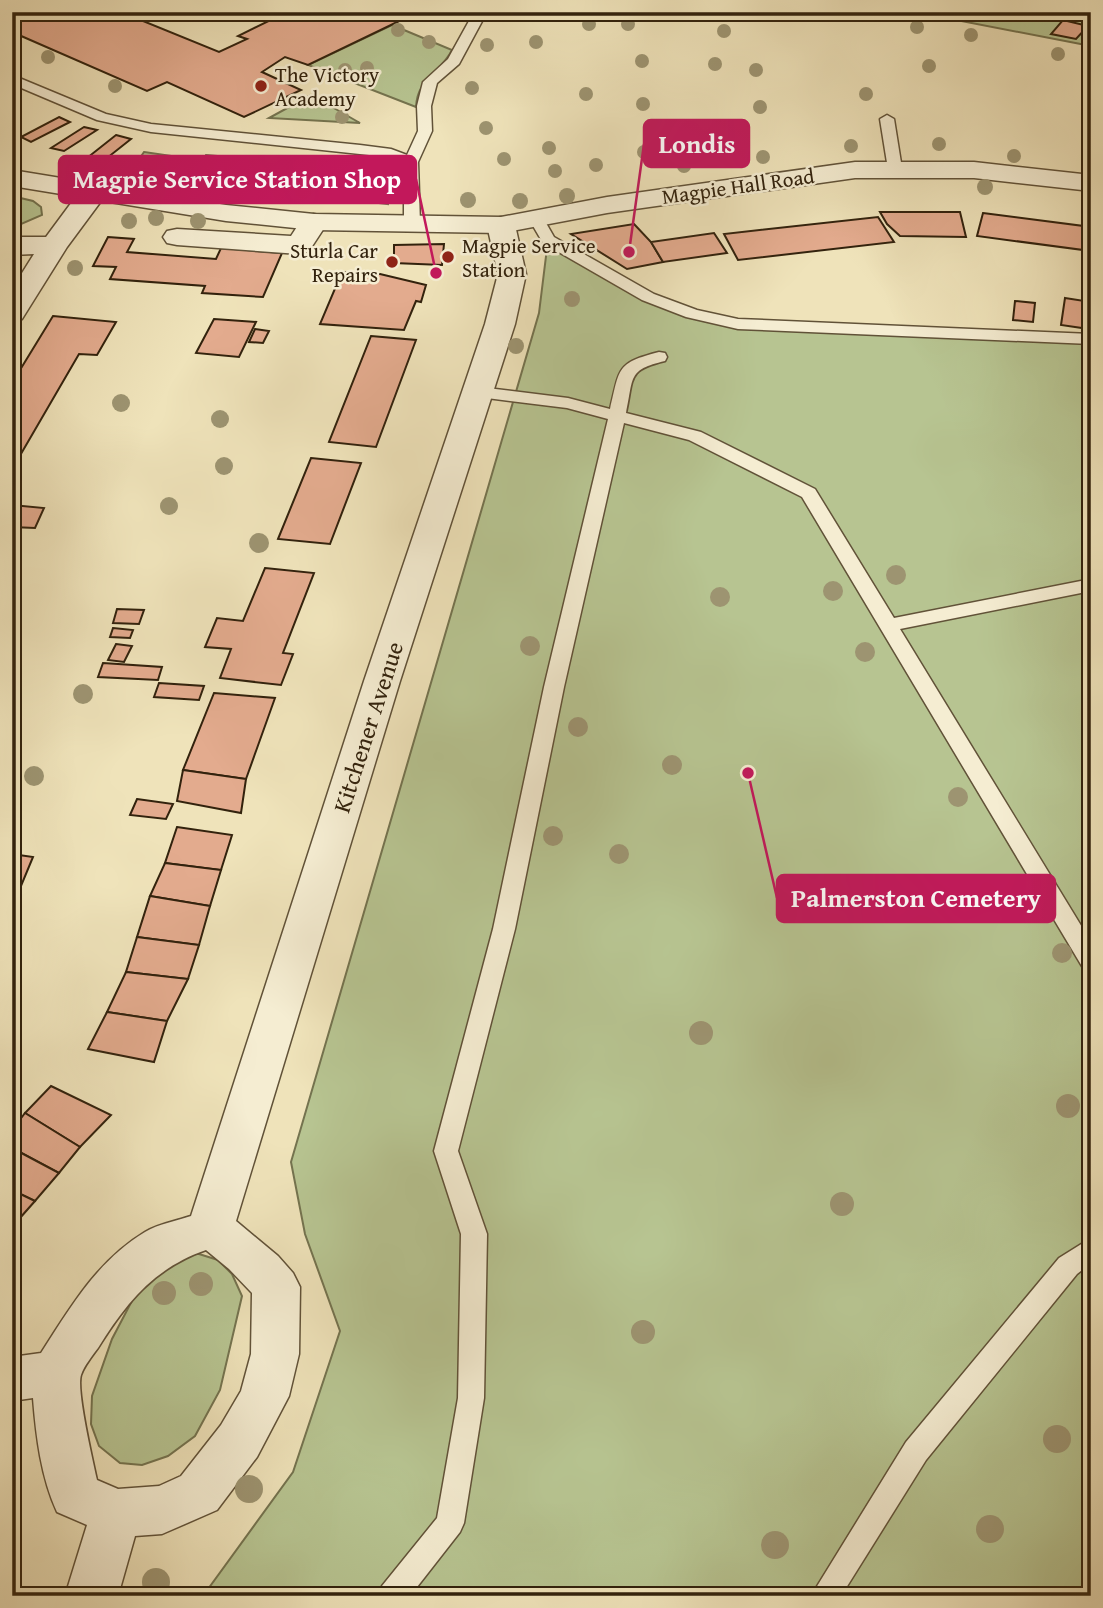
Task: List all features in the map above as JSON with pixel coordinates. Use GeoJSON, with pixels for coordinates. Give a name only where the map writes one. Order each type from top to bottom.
{"type":"FeatureCollection","features":[{"type":"Feature","properties":{"kind":"street","name":"Magpie Hall Road"},"geometry":{"type":"LineString","coordinates":[[12,178],[226,213],[314,222],[412,224],[519,222],[607,205],[855,170],[974,170],[1091,183]]}},
{"type":"Feature","properties":{"kind":"street"},"geometry":{"type":"LineString","coordinates":[[12,313],[54,245],[93,193]]}},
{"type":"Feature","properties":{"kind":"street"},"geometry":{"type":"LineString","coordinates":[[177,237],[299,245],[314,222]]}},
{"type":"Feature","properties":{"kind":"street","name":"Kitchener Avenue"},"geometry":{"type":"LineString","coordinates":[[210,1229],[361,747],[479,392],[512,274],[519,222]]}},
{"type":"Feature","properties":{"kind":"street"},"geometry":{"type":"LineString","coordinates":[[12,246],[54,245]]}},
{"type":"Feature","properties":{"kind":"street"},"geometry":{"type":"LineString","coordinates":[[210,1229],[233,1241],[250,1256],[276,1287],[275,1354],[264,1396],[239,1441],[199,1493],[162,1510],[116,1513],[75,1494],[61,1431],[34,1376],[103,1298],[133,1268],[163,1245],[210,1229]]}},
{"type":"Feature","properties":{"kind":"street"},"geometry":{"type":"LineString","coordinates":[[91,1596],[116,1513]]}},
{"type":"Feature","properties":{"kind":"lane"},"geometry":{"type":"LineString","coordinates":[[412,224],[411,162],[425,131],[424,106],[430,82],[454,61],[481,12]]}},
{"type":"Feature","properties":{"kind":"lane"},"geometry":{"type":"LineString","coordinates":[[12,79],[102,117],[151,128],[391,153],[411,162]]}},
{"type":"Feature","properties":{"kind":"lane"},"geometry":{"type":"LineString","coordinates":[[887,119],[895,169]]}},
{"type":"Feature","properties":{"kind":"lane"},"geometry":{"type":"LineString","coordinates":[[519,222],[648,297],[715,321],[887,333],[1091,339]]}},
{"type":"Feature","properties":{"kind":"lane"},"geometry":{"type":"LineString","coordinates":[[392,1596],[450,1523],[471,1398],[474,1234],[446,1151],[505,929],[554,687],[627,373],[635,363],[659,357]]}},
{"type":"Feature","properties":{"kind":"lane"},"geometry":{"type":"LineString","coordinates":[[479,392],[568,403],[695,436],[809,493],[1091,962]]}},
{"type":"Feature","properties":{"kind":"lane"},"geometry":{"type":"LineString","coordinates":[[888,625],[1091,585]]}},
{"type":"Feature","properties":{"kind":"lane"},"geometry":{"type":"LineString","coordinates":[[825,1596],[916,1451],[1068,1266],[1091,1250]]}},
{"type":"Feature","properties":{"kind":"green space"},"geometry":{"type":"Polygon","coordinates":[[[915,12],[1091,12],[1091,46],[915,12]]]}},
{"type":"Feature","properties":{"kind":"green space"},"geometry":{"type":"Polygon","coordinates":[[[392,25],[452,50],[420,89],[416,107],[308,65],[392,25]]]}},
{"type":"Feature","properties":{"kind":"green space"},"geometry":{"type":"Polygon","coordinates":[[[311,95],[360,123],[269,118],[311,95]]]}},
{"type":"Feature","properties":{"kind":"green space"},"geometry":{"type":"Polygon","coordinates":[[[144,152],[186,158],[187,178],[133,168],[144,152]]]}},
{"type":"Feature","properties":{"kind":"green space"},"geometry":{"type":"Polygon","coordinates":[[[206,155],[355,168],[371,172],[388,184],[388,204],[205,182],[201,167],[206,155]]]}},
{"type":"Feature","properties":{"kind":"green space"},"geometry":{"type":"Polygon","coordinates":[[[12,196],[33,201],[41,207],[42,215],[12,228],[12,196]]]}},
{"type":"Feature","properties":{"kind":"green space"},"geometry":{"type":"Polygon","coordinates":[[[548,240],[606,274],[715,321],[1091,339],[1091,1596],[203,1596],[293,1472],[340,1331],[305,1234],[291,1162],[539,313],[548,240]]]}},
{"type":"Feature","properties":{"kind":"green space"},"geometry":{"type":"Polygon","coordinates":[[[180,1254],[199,1254],[218,1260],[232,1274],[242,1296],[220,1390],[195,1436],[168,1456],[142,1465],[120,1463],[99,1446],[91,1424],[92,1396],[112,1339],[135,1295],[180,1254]]]}},
{"type":"Feature","properties":{"kind":"building"},"geometry":{"type":"Polygon","coordinates":[[[12,12],[121,12],[219,52],[247,39],[238,36],[287,12],[418,12],[308,65],[285,57],[262,72],[301,90],[244,117],[167,82],[147,91],[12,32],[12,12]]]}},
{"type":"Feature","properties":{"kind":"building"},"geometry":{"type":"Polygon","coordinates":[[[1063,20],[1088,26],[1076,39],[1051,34],[1063,20]]]}},
{"type":"Feature","properties":{"kind":"building"},"geometry":{"type":"Polygon","coordinates":[[[59,117],[70,122],[31,142],[21,137],[59,117]]]}},
{"type":"Feature","properties":{"kind":"building"},"geometry":{"type":"Polygon","coordinates":[[[84,127],[97,130],[64,151],[51,148],[84,127]]]}},
{"type":"Feature","properties":{"kind":"building"},"geometry":{"type":"Polygon","coordinates":[[[116,135],[131,139],[102,162],[87,158],[116,135]]]}},
{"type":"Feature","properties":{"kind":"building"},"geometry":{"type":"Polygon","coordinates":[[[880,212],[960,212],[966,237],[900,236],[887,224],[880,212]]]}},
{"type":"Feature","properties":{"kind":"building"},"geometry":{"type":"Polygon","coordinates":[[[983,213],[1091,227],[1091,251],[977,236],[983,213]]]}},
{"type":"Feature","properties":{"kind":"building"},"geometry":{"type":"Polygon","coordinates":[[[878,217],[894,242],[738,260],[724,234],[878,217]]]}},
{"type":"Feature","properties":{"kind":"building"},"geometry":{"type":"Polygon","coordinates":[[[634,224],[651,242],[663,262],[627,269],[571,234],[634,224]]]}},
{"type":"Feature","properties":{"kind":"building"},"geometry":{"type":"Polygon","coordinates":[[[714,233],[727,253],[663,262],[651,242],[714,233]]]}},
{"type":"Feature","properties":{"kind":"building"},"geometry":{"type":"Polygon","coordinates":[[[108,237],[134,239],[127,252],[216,259],[221,248],[282,253],[263,297],[202,293],[205,286],[110,279],[116,267],[93,266],[108,237]]]}},
{"type":"Feature","properties":{"kind":"building"},"geometry":{"type":"Polygon","coordinates":[[[444,244],[442,265],[394,263],[394,245],[444,244]]]}},
{"type":"Feature","properties":{"kind":"building"},"geometry":{"type":"Polygon","coordinates":[[[342,272],[380,274],[426,285],[421,302],[416,301],[404,330],[320,324],[342,272]]]}},
{"type":"Feature","properties":{"kind":"building"},"geometry":{"type":"Polygon","coordinates":[[[1065,298],[1091,302],[1089,329],[1061,325],[1065,298]]]}},
{"type":"Feature","properties":{"kind":"building"},"geometry":{"type":"Polygon","coordinates":[[[1015,301],[1035,303],[1033,322],[1013,320],[1015,301]]]}},
{"type":"Feature","properties":{"kind":"building"},"geometry":{"type":"Polygon","coordinates":[[[53,316],[116,322],[97,355],[79,354],[18,459],[12,459],[12,383],[53,316]]]}},
{"type":"Feature","properties":{"kind":"building"},"geometry":{"type":"Polygon","coordinates":[[[214,319],[256,322],[239,357],[196,353],[214,319]]]}},
{"type":"Feature","properties":{"kind":"building"},"geometry":{"type":"Polygon","coordinates":[[[255,329],[269,331],[263,343],[249,342],[255,329]]]}},
{"type":"Feature","properties":{"kind":"building"},"geometry":{"type":"Polygon","coordinates":[[[371,336],[416,340],[376,447],[329,442],[371,336]]]}},
{"type":"Feature","properties":{"kind":"building"},"geometry":{"type":"Polygon","coordinates":[[[311,458],[361,463],[330,544],[278,539],[311,458]]]}},
{"type":"Feature","properties":{"kind":"building"},"geometry":{"type":"Polygon","coordinates":[[[12,505],[44,508],[35,528],[12,527],[12,505]]]}},
{"type":"Feature","properties":{"kind":"building"},"geometry":{"type":"Polygon","coordinates":[[[265,568],[314,573],[283,653],[293,654],[281,685],[220,678],[231,649],[205,647],[217,618],[243,621],[265,568]]]}},
{"type":"Feature","properties":{"kind":"building"},"geometry":{"type":"Polygon","coordinates":[[[117,609],[144,610],[139,624],[113,623],[117,609]]]}},
{"type":"Feature","properties":{"kind":"building"},"geometry":{"type":"Polygon","coordinates":[[[113,628],[133,630],[130,638],[110,637],[113,628]]]}},
{"type":"Feature","properties":{"kind":"building"},"geometry":{"type":"Polygon","coordinates":[[[116,644],[132,646],[124,662],[108,660],[116,644]]]}},
{"type":"Feature","properties":{"kind":"building"},"geometry":{"type":"Polygon","coordinates":[[[103,663],[162,667],[158,680],[98,677],[103,663]]]}},
{"type":"Feature","properties":{"kind":"building"},"geometry":{"type":"Polygon","coordinates":[[[159,683],[204,686],[199,700],[154,697],[159,683]]]}},
{"type":"Feature","properties":{"kind":"building"},"geometry":{"type":"Polygon","coordinates":[[[214,693],[275,698],[246,779],[183,770],[214,693]]]}},
{"type":"Feature","properties":{"kind":"building"},"geometry":{"type":"Polygon","coordinates":[[[183,770],[246,779],[241,813],[177,801],[183,770]]]}},
{"type":"Feature","properties":{"kind":"building"},"geometry":{"type":"Polygon","coordinates":[[[137,799],[173,804],[166,819],[130,815],[137,799]]]}},
{"type":"Feature","properties":{"kind":"building"},"geometry":{"type":"Polygon","coordinates":[[[177,827],[232,835],[221,870],[165,863],[177,827]]]}},
{"type":"Feature","properties":{"kind":"building"},"geometry":{"type":"Polygon","coordinates":[[[12,854],[33,857],[21,886],[12,885],[12,854]]]}},
{"type":"Feature","properties":{"kind":"building"},"geometry":{"type":"Polygon","coordinates":[[[165,863],[221,870],[210,906],[150,896],[165,863]]]}},
{"type":"Feature","properties":{"kind":"building"},"geometry":{"type":"Polygon","coordinates":[[[150,896],[210,906],[199,945],[137,937],[150,896]]]}},
{"type":"Feature","properties":{"kind":"building"},"geometry":{"type":"Polygon","coordinates":[[[137,937],[199,945],[188,979],[126,972],[137,937]]]}},
{"type":"Feature","properties":{"kind":"building"},"geometry":{"type":"Polygon","coordinates":[[[126,972],[188,979],[167,1021],[107,1012],[126,972]]]}},
{"type":"Feature","properties":{"kind":"building"},"geometry":{"type":"Polygon","coordinates":[[[107,1012],[167,1021],[154,1062],[88,1049],[107,1012]]]}},
{"type":"Feature","properties":{"kind":"building"},"geometry":{"type":"Polygon","coordinates":[[[51,1086],[111,1115],[80,1147],[25,1113],[51,1086]]]}},
{"type":"Feature","properties":{"kind":"building"},"geometry":{"type":"Polygon","coordinates":[[[25,1113],[80,1147],[59,1173],[12,1148],[12,1130],[25,1113]]]}},
{"type":"Feature","properties":{"kind":"building"},"geometry":{"type":"Polygon","coordinates":[[[12,1148],[59,1173],[35,1201],[12,1190],[12,1148]]]}},
{"type":"Feature","properties":{"kind":"building"},"geometry":{"type":"Polygon","coordinates":[[[12,1190],[35,1201],[12,1227],[12,1190]]]}},
{"type":"Feature","properties":{"kind":"place","name":"The Victory Academy"},"geometry":{"type":"Point","coordinates":[261,86]}},
{"type":"Feature","properties":{"kind":"place","name":"Londis"},"geometry":{"type":"Point","coordinates":[629,252]}},
{"type":"Feature","properties":{"kind":"place","name":"Magpie Service Station"},"geometry":{"type":"Point","coordinates":[448,257]}},
{"type":"Feature","properties":{"kind":"place","name":"Sturla Car Repairs"},"geometry":{"type":"Point","coordinates":[392,262]}},
{"type":"Feature","properties":{"kind":"place","name":"Magpie Service Station Shop"},"geometry":{"type":"Point","coordinates":[436,273]}},
{"type":"Feature","properties":{"kind":"place","name":"Palmerston Cemetery"},"geometry":{"type":"Point","coordinates":[748,773]}}]}
